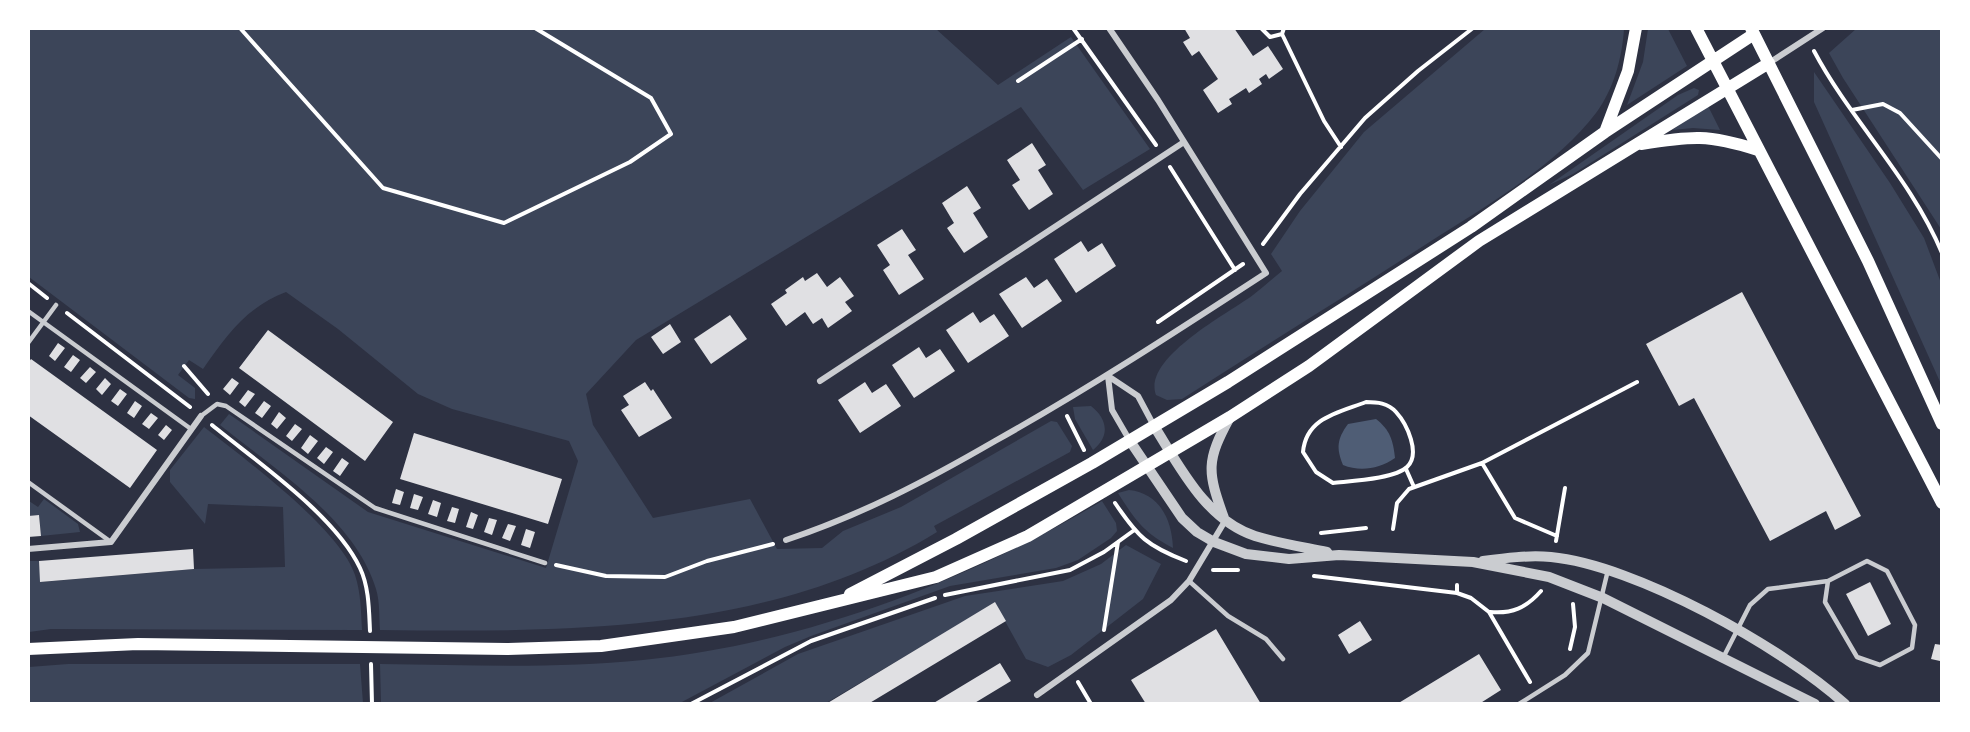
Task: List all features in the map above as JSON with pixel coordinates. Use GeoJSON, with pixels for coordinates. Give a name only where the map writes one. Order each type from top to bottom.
{"type":"FeatureCollection","features":[{"type":"Feature","properties":{"kind":"main road"},"geometry":{"type":"LineString","coordinates":[[1605,132],[1628,71],[1636,28]]}},
{"type":"Feature","properties":{"kind":"main road"},"geometry":{"type":"LineString","coordinates":[[1696,28],[1941,503]]}},
{"type":"Feature","properties":{"kind":"main road"},"geometry":{"type":"LineString","coordinates":[[836,601],[956,540],[1228,382],[1471,227],[1605,132],[1756,30],[1768,63],[1868,261],[1941,424]]}},
{"type":"Feature","properties":{"kind":"main road"},"geometry":{"type":"LineString","coordinates":[[28,649],[138,645],[484,649],[601,646],[734,627],[936,577],[1028,536],[1170,450],[1230,417],[1309,366],[1479,241],[1768,63]]}},
{"type":"Feature","properties":{"kind":"main road"},"geometry":{"type":"LineString","coordinates":[[1637,145],[1701,136],[1720,138],[1758,150]]}},
{"type":"Feature","properties":{"kind":"street"},"geometry":{"type":"LineString","coordinates":[[786,540],[878,505],[1108,376],[1266,273],[1109,28]]}},
{"type":"Feature","properties":{"kind":"street"},"geometry":{"type":"LineString","coordinates":[[1768,63],[1823,28]]}},
{"type":"Feature","properties":{"kind":"street"},"geometry":{"type":"LineString","coordinates":[[820,381],[1184,142]]}},
{"type":"Feature","properties":{"kind":"street"},"geometry":{"type":"LineString","coordinates":[[1108,376],[1138,396],[1154,426],[1205,502],[1226,521],[1254,536],[1339,555]]}},
{"type":"Feature","properties":{"kind":"street"},"geometry":{"type":"LineString","coordinates":[[1108,376],[1112,410],[1130,441],[1182,518],[1197,532],[1214,542],[1246,554],[1289,559],[1339,555],[1473,562],[1548,577],[1603,598],[1815,704]]}},
{"type":"Feature","properties":{"kind":"street"},"geometry":{"type":"LineString","coordinates":[[28,549],[111,542],[201,416]]}},
{"type":"Feature","properties":{"kind":"street"},"geometry":{"type":"LineString","coordinates":[[1037,695],[1171,600],[1189,581],[1226,521],[1213,485],[1211,458],[1230,417]]}},
{"type":"Feature","properties":{"kind":"street"},"geometry":{"type":"LineString","coordinates":[[1473,562],[1522,556],[1553,557],[1608,570],[1674,597],[1737,630],[1787,660],[1845,704]]}},
{"type":"Feature","properties":{"kind":"lane"},"geometry":{"type":"LineString","coordinates":[[28,343],[56,305]]}},
{"type":"Feature","properties":{"kind":"lane"},"geometry":{"type":"LineString","coordinates":[[28,311],[191,429]]}},
{"type":"Feature","properties":{"kind":"lane"},"geometry":{"type":"LineString","coordinates":[[201,416],[216,404],[226,406],[375,508],[545,563]]}},
{"type":"Feature","properties":{"kind":"lane"},"geometry":{"type":"LineString","coordinates":[[28,482],[111,542]]}},
{"type":"Feature","properties":{"kind":"lane"},"geometry":{"type":"LineString","coordinates":[[1724,657],[1750,605],[1768,589],[1828,581],[1867,561],[1887,571],[1915,625],[1912,648],[1880,665],[1857,657],[1825,602],[1828,581]]}},
{"type":"Feature","properties":{"kind":"lane"},"geometry":{"type":"LineString","coordinates":[[1519,704],[1565,675],[1588,653],[1608,570]]}},
{"type":"Feature","properties":{"kind":"lane"},"geometry":{"type":"LineString","coordinates":[[1189,581],[1228,616],[1266,639],[1283,659]]}},
{"type":"Feature","properties":{"kind":"path"},"geometry":{"type":"LineString","coordinates":[[240,28],[383,188],[504,223],[630,162],[671,134],[651,98],[535,28]]}},
{"type":"Feature","properties":{"kind":"path"},"geometry":{"type":"LineString","coordinates":[[1261,28],[1270,37],[1282,34]]}},
{"type":"Feature","properties":{"kind":"path"},"geometry":{"type":"LineString","coordinates":[[1284,28],[1282,34],[1324,122],[1341,147]]}},
{"type":"Feature","properties":{"kind":"path"},"geometry":{"type":"LineString","coordinates":[[1235,270],[1255,255],[1300,194],[1365,118],[1418,71],[1473,28]]}},
{"type":"Feature","properties":{"kind":"path"},"geometry":{"type":"LineString","coordinates":[[1018,81],[1082,39]]}},
{"type":"Feature","properties":{"kind":"path"},"geometry":{"type":"LineString","coordinates":[[1818,58],[1900,178],[1934,233],[1941,253]]}},
{"type":"Feature","properties":{"kind":"path"},"geometry":{"type":"LineString","coordinates":[[1852,110],[1883,104],[1900,113],[1941,159]]}},
{"type":"Feature","properties":{"kind":"path"},"geometry":{"type":"LineString","coordinates":[[28,283],[201,416],[289,488],[351,552],[365,585],[370,631]]}},
{"type":"Feature","properties":{"kind":"path"},"geometry":{"type":"LineString","coordinates":[[184,366],[216,404]]}},
{"type":"Feature","properties":{"kind":"path"},"geometry":{"type":"LineString","coordinates":[[1393,529],[1397,503],[1402,494],[1482,464],[1637,382]]}},
{"type":"Feature","properties":{"kind":"path"},"geometry":{"type":"LineString","coordinates":[[1366,402],[1379,402],[1395,411],[1406,428],[1413,448],[1413,459],[1406,469],[1389,475],[1333,483],[1316,472],[1303,452],[1305,435],[1317,423],[1341,411],[1366,402]]}},
{"type":"Feature","properties":{"kind":"path"},"geometry":{"type":"LineString","coordinates":[[1482,464],[1515,518],[1557,536]]}},
{"type":"Feature","properties":{"kind":"path"},"geometry":{"type":"LineString","coordinates":[[1406,469],[1414,488]]}},
{"type":"Feature","properties":{"kind":"path"},"geometry":{"type":"LineString","coordinates":[[1106,489],[1134,531],[1164,552],[1218,572],[1243,570]]}},
{"type":"Feature","properties":{"kind":"path"},"geometry":{"type":"LineString","coordinates":[[691,704],[811,641],[960,591],[1070,570],[1134,531]]}},
{"type":"Feature","properties":{"kind":"path"},"geometry":{"type":"LineString","coordinates":[[545,563],[606,576],[665,577],[707,561],[786,540]]}},
{"type":"Feature","properties":{"kind":"path"},"geometry":{"type":"LineString","coordinates":[[1100,651],[1119,542]]}},
{"type":"Feature","properties":{"kind":"path"},"geometry":{"type":"LineString","coordinates":[[1310,576],[1457,593],[1471,598],[1489,612],[1536,693]]}},
{"type":"Feature","properties":{"kind":"path"},"geometry":{"type":"LineString","coordinates":[[1457,585],[1457,593]]}},
{"type":"Feature","properties":{"kind":"path"},"geometry":{"type":"LineString","coordinates":[[1532,590],[1552,593]]}},
{"type":"Feature","properties":{"kind":"path"},"geometry":{"type":"LineString","coordinates":[[1565,675],[1575,627],[1575,611],[1570,599]]}},
{"type":"Feature","properties":{"kind":"path"},"geometry":{"type":"LineString","coordinates":[[371,664],[372,704]]}},
{"type":"Feature","properties":{"kind":"path"},"geometry":{"type":"LineString","coordinates":[[1072,671],[1091,704]]}},
{"type":"Feature","properties":{"kind":"shaded area"},"geometry":{"type":"Polygon","coordinates":[[[28,29],[936,29],[998,85],[1071,37],[1150,149],[1083,190],[1021,107],[636,340],[586,394],[593,425],[653,518],[750,499],[777,549],[822,548],[843,531],[901,507],[1051,421],[1057,422],[1072,446],[1070,452],[934,526],[937,532],[873,566],[806,591],[737,608],[667,620],[595,627],[523,630],[380,630],[376,589],[365,564],[350,540],[332,518],[310,497],[220,425],[229,414],[368,512],[546,568],[578,461],[569,441],[452,409],[418,394],[338,329],[286,292],[248,314],[229,334],[203,369],[189,360],[178,375],[195,388],[195,399],[189,398],[29,277],[28,29]]]}},
{"type":"Feature","properties":{"kind":"shaded area"},"geometry":{"type":"Polygon","coordinates":[[[1485,29],[1624,29],[1619,62],[1608,94],[1579,133],[1518,185],[1182,399],[1167,400],[1156,395],[1155,381],[1162,366],[1174,352],[1208,325],[1253,295],[1282,271],[1271,254],[1300,211],[1364,132],[1485,29]]]}},
{"type":"Feature","properties":{"kind":"shaded area"},"geometry":{"type":"Polygon","coordinates":[[[1648,29],[1668,29],[1687,66],[1627,105],[1643,62],[1648,29]]]}},
{"type":"Feature","properties":{"kind":"shaded area"},"geometry":{"type":"Polygon","coordinates":[[[1856,29],[1941,29],[1941,229],[1829,53],[1856,29]]]}},
{"type":"Feature","properties":{"kind":"shaded area"},"geometry":{"type":"Polygon","coordinates":[[[1814,72],[1890,183],[1924,238],[1941,283],[1941,384],[1814,102],[1814,72]]]}},
{"type":"Feature","properties":{"kind":"shaded area"},"geometry":{"type":"Polygon","coordinates":[[[1694,88],[1699,90],[1698,95],[1573,174],[1549,185],[1678,95],[1694,88]]]}},
{"type":"Feature","properties":{"kind":"shaded area"},"geometry":{"type":"Polygon","coordinates":[[[1708,106],[1720,130],[1693,128],[1672,130],[1708,106]]]}},
{"type":"Feature","properties":{"kind":"shaded area"},"geometry":{"type":"Polygon","coordinates":[[[1091,406],[1101,417],[1105,428],[1102,439],[1093,450],[1075,419],[1073,407],[1091,406]]]}},
{"type":"Feature","properties":{"kind":"shaded area"},"geometry":{"type":"Polygon","coordinates":[[[1376,419],[1385,427],[1390,436],[1395,458],[1383,465],[1369,468],[1343,465],[1339,454],[1339,444],[1348,424],[1376,419]]]}},
{"type":"Feature","properties":{"kind":"shaded area"},"geometry":{"type":"Polygon","coordinates":[[[204,427],[289,495],[331,537],[346,557],[355,575],[360,596],[362,630],[51,629],[29,632],[29,561],[39,561],[41,582],[194,569],[285,567],[283,507],[208,504],[205,524],[170,482],[170,470],[204,427]]]}},
{"type":"Feature","properties":{"kind":"shaded area"},"geometry":{"type":"Polygon","coordinates":[[[1129,490],[1148,496],[1162,509],[1170,527],[1173,548],[1147,531],[1135,518],[1118,493],[1129,490]]]}},
{"type":"Feature","properties":{"kind":"shaded area"},"geometry":{"type":"Polygon","coordinates":[[[44,499],[78,524],[80,532],[41,536],[39,515],[29,516],[29,501],[38,507],[44,499]]]}},
{"type":"Feature","properties":{"kind":"shaded area"},"geometry":{"type":"Polygon","coordinates":[[[1102,501],[1116,523],[1117,531],[1111,538],[1078,560],[1056,568],[950,586],[785,647],[680,703],[381,703],[380,664],[479,666],[610,663],[703,652],[763,640],[822,624],[939,583],[995,558],[1102,501]]]}},
{"type":"Feature","properties":{"kind":"shaded area"},"geometry":{"type":"Polygon","coordinates":[[[1126,545],[1161,564],[1143,599],[1071,655],[1048,667],[1026,659],[995,603],[826,703],[708,704],[798,654],[965,596],[1063,581],[1101,564],[1126,545]]]}},
{"type":"Feature","properties":{"kind":"shaded area"},"geometry":{"type":"Polygon","coordinates":[[[68,664],[360,664],[363,703],[29,703],[29,667],[68,664]]]}},
{"type":"Feature","properties":{"kind":"building"},"geometry":{"type":"Polygon","coordinates":[[[1184,28],[1234,28],[1253,56],[1268,46],[1283,69],[1269,79],[1266,74],[1259,79],[1262,84],[1249,93],[1246,88],[1229,99],[1232,104],[1218,113],[1203,90],[1218,79],[1199,51],[1192,56],[1183,42],[1190,38],[1184,28]]]}},
{"type":"Feature","properties":{"kind":"building"},"geometry":{"type":"Polygon","coordinates":[[[1032,143],[1046,165],[1038,170],[1053,194],[1029,210],[1012,185],[1020,180],[1007,160],[1032,143]]]}},
{"type":"Feature","properties":{"kind":"building"},"geometry":{"type":"Polygon","coordinates":[[[967,186],[981,208],[973,213],[988,237],[964,253],[947,228],[954,223],[942,203],[967,186]]]}},
{"type":"Feature","properties":{"kind":"building"},"geometry":{"type":"Polygon","coordinates":[[[902,229],[916,250],[908,255],[924,279],[899,295],[883,270],[890,265],[877,245],[902,229]]]}},
{"type":"Feature","properties":{"kind":"building"},"geometry":{"type":"Polygon","coordinates":[[[1081,241],[1088,252],[1102,243],[1116,266],[1076,293],[1054,259],[1081,241]]]}},
{"type":"Feature","properties":{"kind":"building"},"geometry":{"type":"Polygon","coordinates":[[[817,273],[827,287],[840,277],[854,296],[845,302],[852,311],[828,328],[822,318],[813,324],[805,312],[786,326],[771,304],[787,293],[785,290],[803,277],[805,281],[817,273]]]}},
{"type":"Feature","properties":{"kind":"building"},"geometry":{"type":"Polygon","coordinates":[[[1026,277],[1034,288],[1047,279],[1062,301],[1022,328],[999,294],[1026,277]]]}},
{"type":"Feature","properties":{"kind":"building"},"geometry":{"type":"Polygon","coordinates":[[[1742,292],[1861,516],[1835,530],[1826,511],[1770,541],[1694,398],[1679,406],[1646,344],[1742,292]]]}},
{"type":"Feature","properties":{"kind":"building"},"geometry":{"type":"Polygon","coordinates":[[[973,312],[980,323],[994,314],[1009,336],[968,363],[946,330],[973,312]]]}},
{"type":"Feature","properties":{"kind":"building"},"geometry":{"type":"Polygon","coordinates":[[[730,315],[747,339],[711,364],[694,339],[730,315]]]}},
{"type":"Feature","properties":{"kind":"building"},"geometry":{"type":"Polygon","coordinates":[[[670,324],[681,342],[663,354],[651,337],[670,324]]]}},
{"type":"Feature","properties":{"kind":"building"},"geometry":{"type":"Polygon","coordinates":[[[268,330],[393,422],[365,461],[239,368],[268,330]]]}},
{"type":"Feature","properties":{"kind":"building"},"geometry":{"type":"Polygon","coordinates":[[[58,343],[65,348],[55,361],[49,356],[58,343]]]}},
{"type":"Feature","properties":{"kind":"building"},"geometry":{"type":"Polygon","coordinates":[[[919,347],[926,358],[940,349],[955,371],[914,398],[892,365],[919,347]]]}},
{"type":"Feature","properties":{"kind":"building"},"geometry":{"type":"Polygon","coordinates":[[[73,355],[80,360],[71,372],[64,367],[73,355]]]}},
{"type":"Feature","properties":{"kind":"building"},"geometry":{"type":"Polygon","coordinates":[[[31,359],[157,450],[130,488],[28,415],[28,363],[31,359]]]}},
{"type":"Feature","properties":{"kind":"building"},"geometry":{"type":"Polygon","coordinates":[[[90,367],[96,372],[86,383],[80,378],[90,367]]]}},
{"type":"Feature","properties":{"kind":"building"},"geometry":{"type":"Polygon","coordinates":[[[105,378],[111,384],[102,395],[96,389],[105,378]]]}},
{"type":"Feature","properties":{"kind":"building"},"geometry":{"type":"Polygon","coordinates":[[[232,378],[239,383],[230,395],[223,389],[232,378]]]}},
{"type":"Feature","properties":{"kind":"building"},"geometry":{"type":"Polygon","coordinates":[[[645,382],[651,391],[653,389],[672,418],[639,437],[621,410],[629,405],[623,396],[645,382]]]}},
{"type":"Feature","properties":{"kind":"building"},"geometry":{"type":"Polygon","coordinates":[[[865,382],[872,393],[886,384],[901,406],[860,433],[838,400],[865,382]]]}},
{"type":"Feature","properties":{"kind":"building"},"geometry":{"type":"Polygon","coordinates":[[[120,389],[127,394],[118,406],[111,401],[120,389]]]}},
{"type":"Feature","properties":{"kind":"building"},"geometry":{"type":"Polygon","coordinates":[[[248,390],[255,394],[245,407],[239,402],[248,390]]]}},
{"type":"Feature","properties":{"kind":"building"},"geometry":{"type":"Polygon","coordinates":[[[135,401],[142,406],[134,418],[127,413],[135,401]]]}},
{"type":"Feature","properties":{"kind":"building"},"geometry":{"type":"Polygon","coordinates":[[[264,401],[271,406],[262,418],[255,413],[264,401]]]}},
{"type":"Feature","properties":{"kind":"building"},"geometry":{"type":"Polygon","coordinates":[[[279,412],[286,418],[277,429],[271,424],[279,412]]]}},
{"type":"Feature","properties":{"kind":"building"},"geometry":{"type":"Polygon","coordinates":[[[151,413],[158,418],[149,429],[142,424],[151,413]]]}},
{"type":"Feature","properties":{"kind":"building"},"geometry":{"type":"Polygon","coordinates":[[[295,424],[302,429],[292,441],[286,436],[295,424]]]}},
{"type":"Feature","properties":{"kind":"building"},"geometry":{"type":"Polygon","coordinates":[[[166,425],[172,430],[164,440],[158,435],[166,425]]]}},
{"type":"Feature","properties":{"kind":"building"},"geometry":{"type":"Polygon","coordinates":[[[414,433],[562,479],[548,524],[400,479],[414,433]]]}},
{"type":"Feature","properties":{"kind":"building"},"geometry":{"type":"Polygon","coordinates":[[[310,435],[318,441],[308,454],[301,448],[310,435]]]}},
{"type":"Feature","properties":{"kind":"building"},"geometry":{"type":"Polygon","coordinates":[[[326,447],[333,452],[324,464],[317,458],[326,447]]]}},
{"type":"Feature","properties":{"kind":"building"},"geometry":{"type":"Polygon","coordinates":[[[342,458],[349,463],[340,476],[333,471],[342,458]]]}},
{"type":"Feature","properties":{"kind":"building"},"geometry":{"type":"Polygon","coordinates":[[[396,489],[404,492],[400,505],[392,503],[396,489]]]}},
{"type":"Feature","properties":{"kind":"building"},"geometry":{"type":"Polygon","coordinates":[[[414,494],[423,497],[418,510],[410,508],[414,494]]]}},
{"type":"Feature","properties":{"kind":"building"},"geometry":{"type":"Polygon","coordinates":[[[433,500],[441,503],[437,517],[428,514],[433,500]]]}},
{"type":"Feature","properties":{"kind":"building"},"geometry":{"type":"Polygon","coordinates":[[[452,507],[459,509],[455,523],[447,521],[452,507]]]}},
{"type":"Feature","properties":{"kind":"building"},"geometry":{"type":"Polygon","coordinates":[[[471,512],[478,515],[473,529],[466,527],[471,512]]]}},
{"type":"Feature","properties":{"kind":"building"},"geometry":{"type":"Polygon","coordinates":[[[39,515],[41,536],[28,537],[28,516],[39,515]]]}},
{"type":"Feature","properties":{"kind":"building"},"geometry":{"type":"Polygon","coordinates":[[[489,518],[497,520],[492,535],[484,532],[489,518]]]}},
{"type":"Feature","properties":{"kind":"building"},"geometry":{"type":"Polygon","coordinates":[[[508,524],[516,526],[510,541],[502,538],[508,524]]]}},
{"type":"Feature","properties":{"kind":"building"},"geometry":{"type":"Polygon","coordinates":[[[526,529],[535,532],[530,548],[521,545],[526,529]]]}},
{"type":"Feature","properties":{"kind":"building"},"geometry":{"type":"Polygon","coordinates":[[[193,549],[194,569],[40,582],[39,561],[193,549]]]}},
{"type":"Feature","properties":{"kind":"building"},"geometry":{"type":"Polygon","coordinates":[[[1870,582],[1891,624],[1868,636],[1846,594],[1870,582]]]}},
{"type":"Feature","properties":{"kind":"building"},"geometry":{"type":"Polygon","coordinates":[[[995,602],[1006,621],[868,704],[826,704],[995,602]]]}},
{"type":"Feature","properties":{"kind":"building"},"geometry":{"type":"Polygon","coordinates":[[[1360,621],[1372,640],[1349,654],[1338,635],[1360,621]]]}},
{"type":"Feature","properties":{"kind":"building"},"geometry":{"type":"Polygon","coordinates":[[[1216,629],[1261,704],[1146,704],[1131,680],[1216,629]]]}},
{"type":"Feature","properties":{"kind":"building"},"geometry":{"type":"Polygon","coordinates":[[[1935,644],[1942,645],[1940,661],[1931,659],[1935,644]]]}},
{"type":"Feature","properties":{"kind":"building"},"geometry":{"type":"Polygon","coordinates":[[[1479,654],[1501,690],[1479,704],[1397,704],[1479,654]]]}},
{"type":"Feature","properties":{"kind":"building"},"geometry":{"type":"Polygon","coordinates":[[[1000,663],[1011,681],[973,704],[932,704],[1000,663]]]}}]}
